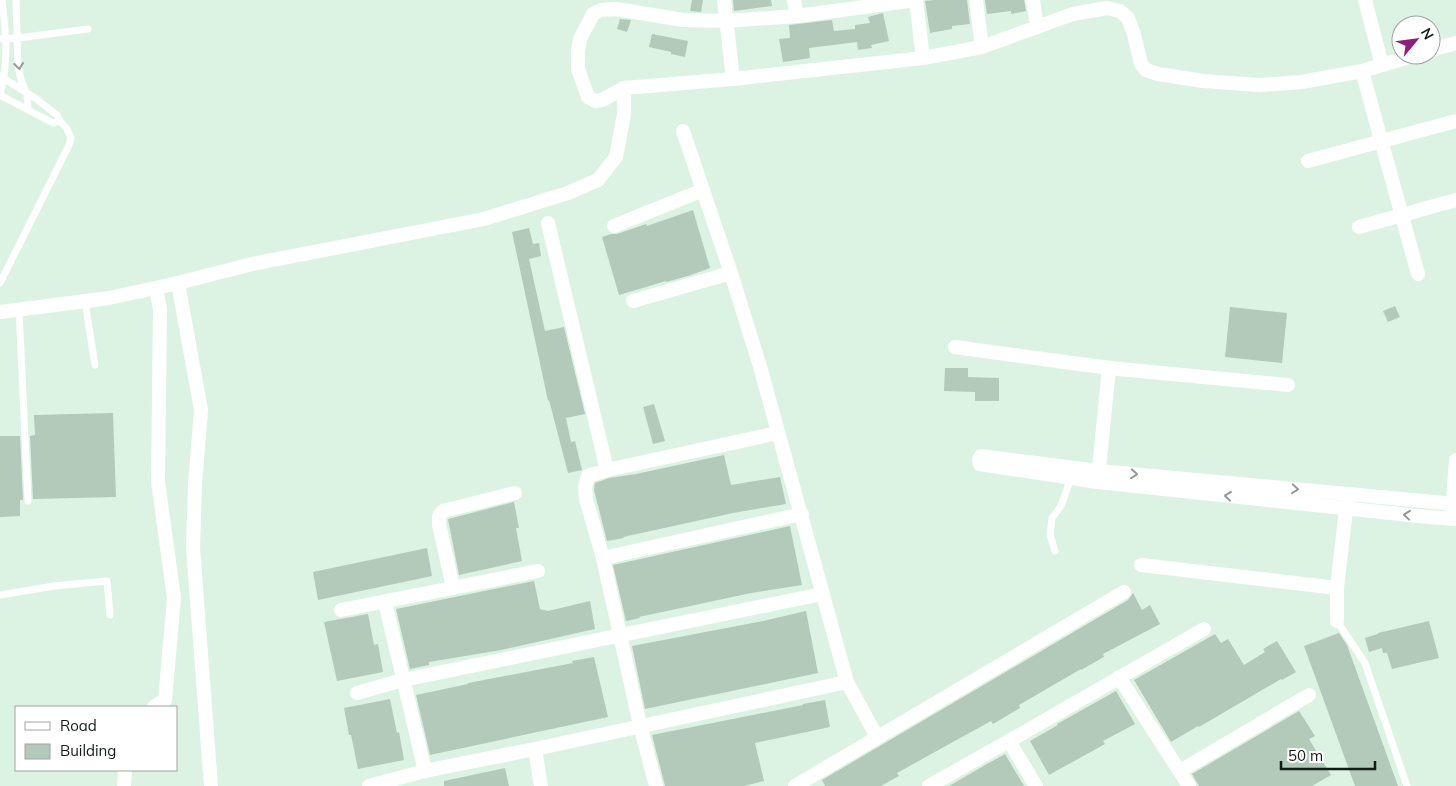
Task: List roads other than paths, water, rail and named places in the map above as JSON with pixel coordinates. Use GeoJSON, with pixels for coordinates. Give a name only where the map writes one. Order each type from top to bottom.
{"type":"FeatureCollection","features":[{"type":"Feature","properties":{"kind":"street"},"geometry":{"type":"LineString","coordinates":[[724,0],[733,79]]}},
{"type":"Feature","properties":{"kind":"street"},"geometry":{"type":"LineString","coordinates":[[794,0],[797,16]]}},
{"type":"Feature","properties":{"kind":"street"},"geometry":{"type":"LineString","coordinates":[[923,58],[916,0],[837,5],[797,16],[726,21],[683,20],[616,9],[601,10],[593,14],[580,39],[578,69],[588,97],[594,100],[602,100],[624,88],[733,79],[923,58],[982,47],[1073,14],[1107,8],[1120,11],[1128,18],[1141,64],[1146,70],[1158,74],[1203,81],[1259,85],[1302,82],[1362,71],[1391,62]]}},
{"type":"Feature","properties":{"kind":"street"},"geometry":{"type":"LineString","coordinates":[[976,0],[982,47]]}},
{"type":"Feature","properties":{"kind":"street"},"geometry":{"type":"LineString","coordinates":[[1033,0],[1037,27]]}},
{"type":"Feature","properties":{"kind":"street"},"geometry":{"type":"LineString","coordinates":[[1071,0],[1073,14]]}},
{"type":"Feature","properties":{"kind":"street"},"geometry":{"type":"LineString","coordinates":[[1365,0],[1382,65]]}},
{"type":"Feature","properties":{"kind":"street"},"geometry":{"type":"LineString","coordinates":[[1441,47],[1456,43]]}},
{"type":"Feature","properties":{"kind":"street"},"geometry":{"type":"LineString","coordinates":[[1362,71],[1418,274]]}},
{"type":"Feature","properties":{"kind":"street"},"geometry":{"type":"LineString","coordinates":[[0,312],[86,302],[156,288],[252,264],[484,219],[568,194],[598,180],[616,157],[624,114],[624,88]]}},
{"type":"Feature","properties":{"kind":"street"},"geometry":{"type":"LineString","coordinates":[[1308,161],[1456,121]]}},
{"type":"Feature","properties":{"kind":"street"},"geometry":{"type":"LineString","coordinates":[[684,131],[761,370],[847,682],[877,737]]}},
{"type":"Feature","properties":{"kind":"street"},"geometry":{"type":"LineString","coordinates":[[614,226],[703,190]]}},
{"type":"Feature","properties":{"kind":"street"},"geometry":{"type":"LineString","coordinates":[[1359,227],[1456,200]]}},
{"type":"Feature","properties":{"kind":"street"},"geometry":{"type":"LineString","coordinates":[[548,223],[607,470]]}},
{"type":"Feature","properties":{"kind":"street"},"geometry":{"type":"LineString","coordinates":[[633,301],[731,273]]}},
{"type":"Feature","properties":{"kind":"street"},"geometry":{"type":"LineString","coordinates":[[178,283],[201,410],[195,484],[193,548],[211,786]]}},
{"type":"Feature","properties":{"kind":"street"},"geometry":{"type":"LineString","coordinates":[[155,706],[164,700],[174,598],[158,482],[160,309],[156,288]]}},
{"type":"Feature","properties":{"kind":"street"},"geometry":{"type":"LineString","coordinates":[[955,347],[1109,368],[1288,385]]}},
{"type":"Feature","properties":{"kind":"street"},"geometry":{"type":"LineString","coordinates":[[1098,477],[1109,368]]}},
{"type":"Feature","properties":{"kind":"street"},"geometry":{"type":"LineString","coordinates":[[656,786],[640,725],[603,558],[586,499],[584,488],[588,476],[607,470],[778,433]]}},
{"type":"Feature","properties":{"kind":"street"},"geometry":{"type":"LineString","coordinates":[[1454,504],[1347,494],[1098,477],[1071,478],[980,464],[979,460],[981,456],[1098,477],[1346,508],[1454,518],[1456,460]]}},
{"type":"Feature","properties":{"kind":"street"},"geometry":{"type":"LineString","coordinates":[[453,587],[439,524],[439,516],[443,511],[516,493]]}},
{"type":"Feature","properties":{"kind":"street"},"geometry":{"type":"LineString","coordinates":[[1337,621],[1338,588],[1347,494]]}},
{"type":"Feature","properties":{"kind":"street"},"geometry":{"type":"LineString","coordinates":[[603,558],[802,514]]}},
{"type":"Feature","properties":{"kind":"street"},"geometry":{"type":"LineString","coordinates":[[1141,565],[1338,588]]}},
{"type":"Feature","properties":{"kind":"street"},"geometry":{"type":"LineString","coordinates":[[341,610],[538,570]]}},
{"type":"Feature","properties":{"kind":"street"},"geometry":{"type":"LineString","coordinates":[[795,786],[811,782],[877,737],[1124,592]]}},
{"type":"Feature","properties":{"kind":"street"},"geometry":{"type":"LineString","coordinates":[[357,693],[403,680],[822,594]]}},
{"type":"Feature","properties":{"kind":"street"},"geometry":{"type":"LineString","coordinates":[[385,602],[425,771]]}},
{"type":"Feature","properties":{"kind":"street"},"geometry":{"type":"LineString","coordinates":[[929,786],[1204,629]]}},
{"type":"Feature","properties":{"kind":"street"},"geometry":{"type":"LineString","coordinates":[[1119,677],[1189,786]]}},
{"type":"Feature","properties":{"kind":"street"},"geometry":{"type":"LineString","coordinates":[[369,786],[425,771],[847,682]]}},
{"type":"Feature","properties":{"kind":"street"},"geometry":{"type":"LineString","coordinates":[[1180,771],[1309,695]]}},
{"type":"Feature","properties":{"kind":"street"},"geometry":{"type":"LineString","coordinates":[[1009,741],[1036,786]]}},
{"type":"Feature","properties":{"kind":"street"},"geometry":{"type":"LineString","coordinates":[[535,749],[541,786]]}},
{"type":"Feature","properties":{"kind":"street"},"geometry":{"type":"LineString","coordinates":[[124,786],[125,771]]}},
{"type":"Feature","properties":{"kind":"lane"},"geometry":{"type":"LineString","coordinates":[[2,0],[3,38],[0,94],[53,123],[60,121]]}},
{"type":"Feature","properties":{"kind":"lane"},"geometry":{"type":"LineString","coordinates":[[16,0],[18,66],[27,94],[28,109]]}},
{"type":"Feature","properties":{"kind":"lane"},"geometry":{"type":"LineString","coordinates":[[3,38],[18,38],[88,29]]}},
{"type":"Feature","properties":{"kind":"lane"},"geometry":{"type":"LineString","coordinates":[[0,283],[71,138],[57,115],[35,98],[2,78]]}},
{"type":"Feature","properties":{"kind":"lane"},"geometry":{"type":"LineString","coordinates":[[86,302],[95,365]]}},
{"type":"Feature","properties":{"kind":"lane"},"geometry":{"type":"LineString","coordinates":[[19,310],[28,501]]}},
{"type":"Feature","properties":{"kind":"lane"},"geometry":{"type":"LineString","coordinates":[[1055,551],[1050,535],[1052,518],[1061,506],[1071,478]]}},
{"type":"Feature","properties":{"kind":"lane"},"geometry":{"type":"LineString","coordinates":[[0,595],[54,586],[106,581],[110,615]]}},
{"type":"Feature","properties":{"kind":"lane"},"geometry":{"type":"LineString","coordinates":[[1337,621],[1365,663],[1407,786]]}}]}
